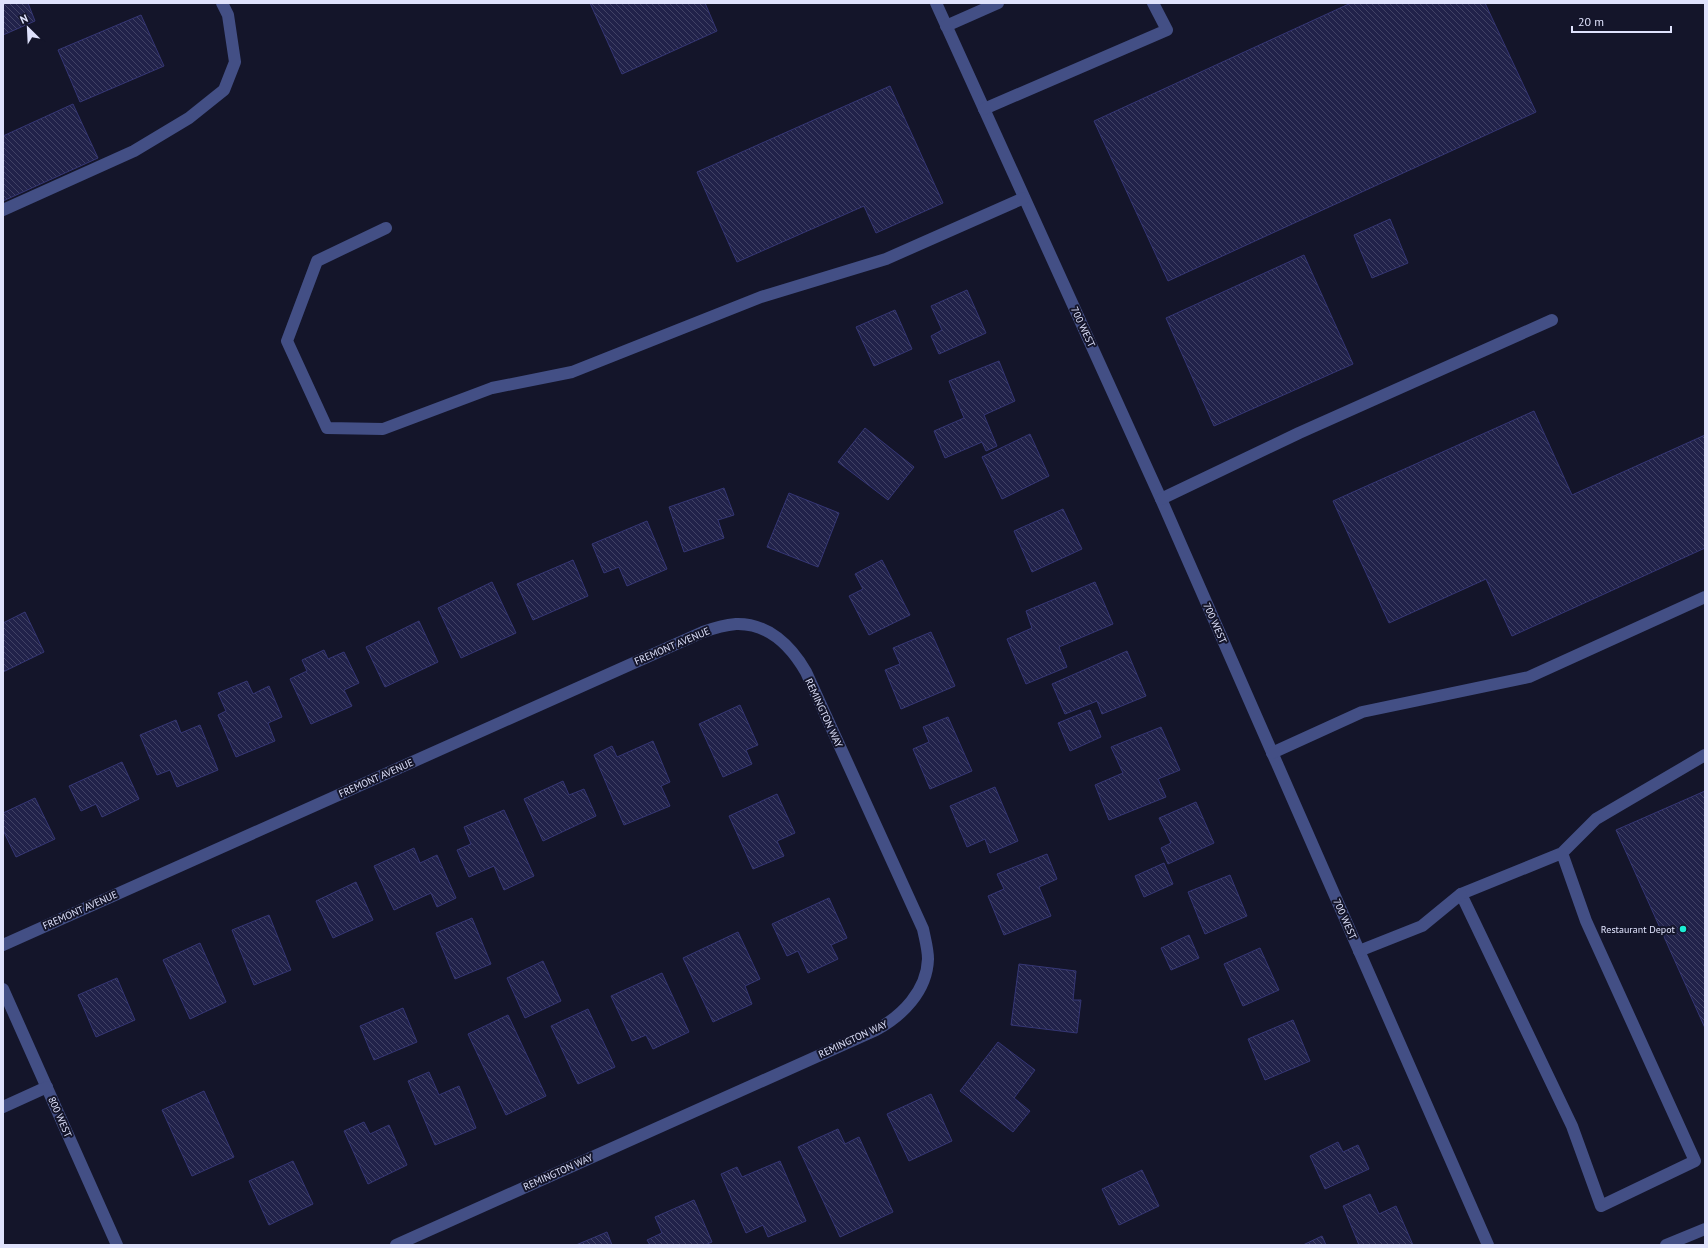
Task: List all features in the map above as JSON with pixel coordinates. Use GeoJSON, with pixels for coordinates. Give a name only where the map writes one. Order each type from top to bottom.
{"type":"FeatureCollection","features":[{"type":"Feature","properties":{"kind":"street"},"geometry":{"type":"LineString","coordinates":[[3,210],[134,151],[189,118],[224,90],[235,62],[228,15],[222,3]]}},
{"type":"Feature","properties":{"kind":"street","name":"700 WEST"},"geometry":{"type":"LineString","coordinates":[[936,3],[1161,499],[1488,1245]]}},
{"type":"Feature","properties":{"kind":"street"},"geometry":{"type":"LineString","coordinates":[[946,26],[998,3]]}},
{"type":"Feature","properties":{"kind":"street"},"geometry":{"type":"LineString","coordinates":[[984,109],[1167,30],[1153,3]]}},
{"type":"Feature","properties":{"kind":"street"},"geometry":{"type":"LineString","coordinates":[[386,228],[317,261],[287,341],[327,428],[383,429],[492,388],[572,372],[761,298],[886,259],[1024,198]]}},
{"type":"Feature","properties":{"kind":"street"},"geometry":{"type":"LineString","coordinates":[[1161,499],[1299,433],[1552,320]]}},
{"type":"Feature","properties":{"kind":"street"},"geometry":{"type":"LineString","coordinates":[[1272,753],[1362,712],[1529,677],[1705,597]]}},
{"type":"Feature","properties":{"kind":"street","name":"FREMONT AVENUE"},"geometry":{"type":"LineString","coordinates":[[3,944],[703,632],[736,624],[753,626]]}},
{"type":"Feature","properties":{"kind":"street","name":"REMINGTON WAY"},"geometry":{"type":"LineString","coordinates":[[396,1245],[876,1030],[900,1014],[919,990],[925,975],[928,959],[927,944],[923,929],[799,659],[790,647],[779,638],[753,626]]}},
{"type":"Feature","properties":{"kind":"street"},"geometry":{"type":"LineString","coordinates":[[1359,952],[1422,926],[1461,894],[1562,853],[1596,819],[1705,755]]}},
{"type":"Feature","properties":{"kind":"street"},"geometry":{"type":"LineString","coordinates":[[1461,894],[1572,1126],[1601,1206],[1695,1161],[1586,921],[1562,853]]}},
{"type":"Feature","properties":{"kind":"street","name":"800 WEST"},"geometry":{"type":"LineString","coordinates":[[3,989],[117,1245]]}},
{"type":"Feature","properties":{"kind":"street"},"geometry":{"type":"LineString","coordinates":[[3,1107],[47,1087]]}},
{"type":"Feature","properties":{"kind":"street"},"geometry":{"type":"LineString","coordinates":[[1666,1245],[1705,1229]]}},
{"type":"Feature","properties":{"kind":"building"},"geometry":{"type":"Polygon","coordinates":[[[3,3],[28,3],[35,21],[3,35],[3,3]]]}},
{"type":"Feature","properties":{"kind":"building"},"geometry":{"type":"Polygon","coordinates":[[[590,3],[705,3],[717,31],[622,74],[590,3]]]}},
{"type":"Feature","properties":{"kind":"building"},"geometry":{"type":"Polygon","coordinates":[[[1351,3],[1485,3],[1536,112],[1168,281],[1094,121],[1351,3]]]}},
{"type":"Feature","properties":{"kind":"building"},"geometry":{"type":"Polygon","coordinates":[[[141,15],[164,66],[80,102],[58,50],[141,15]]]}},
{"type":"Feature","properties":{"kind":"building"},"geometry":{"type":"Polygon","coordinates":[[[890,86],[943,203],[876,233],[864,206],[737,262],[697,172],[890,86]]]}},
{"type":"Feature","properties":{"kind":"building"},"geometry":{"type":"Polygon","coordinates":[[[73,104],[98,158],[3,201],[3,136],[73,104]]]}},
{"type":"Feature","properties":{"kind":"building"},"geometry":{"type":"Polygon","coordinates":[[[1390,219],[1408,263],[1372,278],[1354,235],[1390,219]]]}},
{"type":"Feature","properties":{"kind":"building"},"geometry":{"type":"Polygon","coordinates":[[[1304,255],[1353,364],[1214,426],[1166,318],[1304,255]]]}},
{"type":"Feature","properties":{"kind":"building"},"geometry":{"type":"Polygon","coordinates":[[[967,290],[986,333],[939,354],[931,336],[942,330],[931,306],[967,290]]]}},
{"type":"Feature","properties":{"kind":"building"},"geometry":{"type":"Polygon","coordinates":[[[895,310],[912,349],[874,366],[856,327],[895,310]]]}},
{"type":"Feature","properties":{"kind":"building"},"geometry":{"type":"Polygon","coordinates":[[[999,361],[1015,401],[984,415],[997,446],[986,451],[982,442],[945,458],[934,431],[964,418],[949,381],[999,361]]]}},
{"type":"Feature","properties":{"kind":"building"},"geometry":{"type":"Polygon","coordinates":[[[1534,411],[1572,495],[1705,435],[1705,548],[1512,636],[1486,579],[1389,623],[1333,501],[1534,411]]]}},
{"type":"Feature","properties":{"kind":"building"},"geometry":{"type":"Polygon","coordinates":[[[865,428],[914,467],[888,500],[838,462],[865,428]]]}},
{"type":"Feature","properties":{"kind":"building"},"geometry":{"type":"Polygon","coordinates":[[[1030,434],[1049,476],[1002,499],[982,457],[1030,434]]]}},
{"type":"Feature","properties":{"kind":"building"},"geometry":{"type":"Polygon","coordinates":[[[724,488],[734,515],[718,520],[724,538],[684,552],[669,507],[724,488]]]}},
{"type":"Feature","properties":{"kind":"building"},"geometry":{"type":"Polygon","coordinates":[[[789,493],[839,513],[818,567],[767,547],[789,493]]]}},
{"type":"Feature","properties":{"kind":"building"},"geometry":{"type":"Polygon","coordinates":[[[1063,509],[1082,549],[1032,572],[1014,531],[1063,509]]]}},
{"type":"Feature","properties":{"kind":"building"},"geometry":{"type":"Polygon","coordinates":[[[647,521],[667,569],[627,586],[619,567],[604,573],[592,544],[647,521]]]}},
{"type":"Feature","properties":{"kind":"building"},"geometry":{"type":"Polygon","coordinates":[[[573,560],[588,596],[533,620],[517,584],[573,560]]]}},
{"type":"Feature","properties":{"kind":"building"},"geometry":{"type":"Polygon","coordinates":[[[882,560],[910,615],[869,635],[849,596],[863,589],[855,574],[882,560]]]}},
{"type":"Feature","properties":{"kind":"building"},"geometry":{"type":"Polygon","coordinates":[[[492,582],[516,633],[461,658],[438,608],[492,582]]]}},
{"type":"Feature","properties":{"kind":"building"},"geometry":{"type":"Polygon","coordinates":[[[1095,582],[1113,624],[1059,647],[1067,667],[1026,684],[1007,639],[1032,628],[1026,611],[1095,582]]]}},
{"type":"Feature","properties":{"kind":"building"},"geometry":{"type":"Polygon","coordinates":[[[25,612],[44,652],[3,672],[3,623],[25,612]]]}},
{"type":"Feature","properties":{"kind":"building"},"geometry":{"type":"Polygon","coordinates":[[[419,621],[438,662],[385,687],[366,647],[419,621]]]}},
{"type":"Feature","properties":{"kind":"building"},"geometry":{"type":"Polygon","coordinates":[[[931,632],[955,686],[901,709],[885,670],[900,664],[893,648],[931,632]]]}},
{"type":"Feature","properties":{"kind":"building"},"geometry":{"type":"Polygon","coordinates":[[[324,650],[328,659],[344,652],[359,683],[344,690],[352,706],[311,724],[290,679],[307,671],[302,660],[324,650]]]}},
{"type":"Feature","properties":{"kind":"building"},"geometry":{"type":"Polygon","coordinates":[[[1127,651],[1146,696],[1102,714],[1097,701],[1065,714],[1052,684],[1127,651]]]}},
{"type":"Feature","properties":{"kind":"building"},"geometry":{"type":"Polygon","coordinates":[[[247,681],[253,694],[269,686],[282,717],[268,723],[275,741],[236,757],[218,715],[226,711],[218,693],[247,681]]]}},
{"type":"Feature","properties":{"kind":"building"},"geometry":{"type":"Polygon","coordinates":[[[740,705],[758,745],[746,750],[752,764],[723,777],[699,724],[740,705]]]}},
{"type":"Feature","properties":{"kind":"building"},"geometry":{"type":"Polygon","coordinates":[[[1090,710],[1101,737],[1070,751],[1058,723],[1090,710]]]}},
{"type":"Feature","properties":{"kind":"building"},"geometry":{"type":"Polygon","coordinates":[[[948,717],[972,771],[930,789],[913,749],[929,742],[923,727],[948,717]]]}},
{"type":"Feature","properties":{"kind":"building"},"geometry":{"type":"Polygon","coordinates":[[[176,720],[181,733],[200,725],[218,770],[177,787],[170,770],[157,775],[140,735],[176,720]]]}},
{"type":"Feature","properties":{"kind":"building"},"geometry":{"type":"Polygon","coordinates":[[[1161,727],[1180,770],[1158,779],[1166,797],[1109,820],[1095,785],[1123,773],[1111,747],[1161,727]]]}},
{"type":"Feature","properties":{"kind":"building"},"geometry":{"type":"Polygon","coordinates":[[[653,741],[670,782],[661,786],[670,806],[624,825],[594,755],[612,746],[617,757],[653,741]]]}},
{"type":"Feature","properties":{"kind":"building"},"geometry":{"type":"Polygon","coordinates":[[[122,762],[139,799],[102,817],[96,804],[81,811],[69,786],[122,762]]]}},
{"type":"Feature","properties":{"kind":"building"},"geometry":{"type":"Polygon","coordinates":[[[563,781],[569,795],[584,789],[596,816],[543,841],[524,799],[563,781]]]}},
{"type":"Feature","properties":{"kind":"building"},"geometry":{"type":"Polygon","coordinates":[[[995,787],[1018,841],[990,853],[985,839],[967,847],[950,806],[995,787]]]}},
{"type":"Feature","properties":{"kind":"building","name":"Restaurant Depot"},"geometry":{"type":"Polygon","coordinates":[[[1705,791],[1705,1028],[1616,830],[1705,791]]]}},
{"type":"Feature","properties":{"kind":"building"},"geometry":{"type":"Polygon","coordinates":[[[777,794],[795,833],[777,841],[784,856],[753,869],[729,816],[777,794]]]}},
{"type":"Feature","properties":{"kind":"building"},"geometry":{"type":"Polygon","coordinates":[[[35,798],[55,839],[16,857],[3,830],[3,813],[35,798]]]}},
{"type":"Feature","properties":{"kind":"building"},"geometry":{"type":"Polygon","coordinates":[[[1196,802],[1214,843],[1168,864],[1161,848],[1171,843],[1159,818],[1196,802]]]}},
{"type":"Feature","properties":{"kind":"building"},"geometry":{"type":"Polygon","coordinates":[[[504,810],[534,876],[504,890],[494,866],[469,877],[457,850],[471,844],[464,827],[504,810]]]}},
{"type":"Feature","properties":{"kind":"building"},"geometry":{"type":"Polygon","coordinates":[[[414,848],[420,863],[437,855],[456,898],[437,907],[431,893],[394,910],[374,866],[414,848]]]}},
{"type":"Feature","properties":{"kind":"building"},"geometry":{"type":"Polygon","coordinates":[[[1047,854],[1057,879],[1039,887],[1051,916],[1004,935],[988,896],[1004,889],[997,874],[1047,854]]]}},
{"type":"Feature","properties":{"kind":"building"},"geometry":{"type":"Polygon","coordinates":[[[1164,863],[1173,884],[1144,897],[1135,876],[1164,863]]]}},
{"type":"Feature","properties":{"kind":"building"},"geometry":{"type":"Polygon","coordinates":[[[1230,875],[1247,916],[1205,934],[1188,892],[1230,875]]]}},
{"type":"Feature","properties":{"kind":"building"},"geometry":{"type":"Polygon","coordinates":[[[356,882],[373,920],[333,938],[316,901],[356,882]]]}},
{"type":"Feature","properties":{"kind":"building"},"geometry":{"type":"Polygon","coordinates":[[[829,898],[847,938],[831,945],[838,959],[808,973],[798,951],[787,956],[772,924],[829,898]]]}},
{"type":"Feature","properties":{"kind":"building"},"geometry":{"type":"Polygon","coordinates":[[[269,915],[291,970],[254,985],[232,930],[269,915]]]}},
{"type":"Feature","properties":{"kind":"building"},"geometry":{"type":"Polygon","coordinates":[[[472,918],[491,964],[455,979],[436,933],[472,918]]]}},
{"type":"Feature","properties":{"kind":"building"},"geometry":{"type":"Polygon","coordinates":[[[738,932],[760,979],[745,986],[752,1004],[713,1022],[683,958],[738,932]]]}},
{"type":"Feature","properties":{"kind":"building"},"geometry":{"type":"Polygon","coordinates":[[[1189,935],[1199,958],[1171,970],[1161,948],[1189,935]]]}},
{"type":"Feature","properties":{"kind":"building"},"geometry":{"type":"Polygon","coordinates":[[[200,943],[226,1002],[190,1019],[163,960],[200,943]]]}},
{"type":"Feature","properties":{"kind":"building"},"geometry":{"type":"Polygon","coordinates":[[[1260,948],[1279,990],[1243,1006],[1224,964],[1260,948]]]}},
{"type":"Feature","properties":{"kind":"building"},"geometry":{"type":"Polygon","coordinates":[[[543,961],[561,1001],[525,1018],[507,978],[543,961]]]}},
{"type":"Feature","properties":{"kind":"building"},"geometry":{"type":"Polygon","coordinates":[[[1019,964],[1076,971],[1073,1000],[1081,1000],[1077,1033],[1011,1025],[1019,964]]]}},
{"type":"Feature","properties":{"kind":"building"},"geometry":{"type":"Polygon","coordinates":[[[662,973],[689,1032],[653,1049],[646,1035],[632,1041],[611,996],[662,973]]]}},
{"type":"Feature","properties":{"kind":"building"},"geometry":{"type":"Polygon","coordinates":[[[117,978],[135,1020],[96,1037],[78,995],[117,978]]]}},
{"type":"Feature","properties":{"kind":"building"},"geometry":{"type":"Polygon","coordinates":[[[403,1008],[417,1042],[374,1060],[360,1026],[403,1008]]]}},
{"type":"Feature","properties":{"kind":"building"},"geometry":{"type":"Polygon","coordinates":[[[588,1009],[615,1067],[578,1084],[551,1026],[588,1009]]]}},
{"type":"Feature","properties":{"kind":"building"},"geometry":{"type":"Polygon","coordinates":[[[508,1015],[546,1096],[506,1115],[468,1034],[508,1015]]]}},
{"type":"Feature","properties":{"kind":"building"},"geometry":{"type":"Polygon","coordinates":[[[1293,1020],[1310,1061],[1265,1080],[1248,1039],[1293,1020]]]}},
{"type":"Feature","properties":{"kind":"building"},"geometry":{"type":"Polygon","coordinates":[[[998,1042],[1035,1070],[1014,1098],[1030,1111],[1013,1132],[960,1091],[998,1042]]]}},
{"type":"Feature","properties":{"kind":"building"},"geometry":{"type":"Polygon","coordinates":[[[429,1072],[439,1095],[459,1086],[476,1128],[435,1145],[408,1081],[429,1072]]]}},
{"type":"Feature","properties":{"kind":"building"},"geometry":{"type":"Polygon","coordinates":[[[204,1091],[234,1157],[192,1176],[162,1110],[204,1091]]]}},
{"type":"Feature","properties":{"kind":"building"},"geometry":{"type":"Polygon","coordinates":[[[931,1094],[952,1141],[909,1161],[887,1114],[931,1094]]]}},
{"type":"Feature","properties":{"kind":"building"},"geometry":{"type":"Polygon","coordinates":[[[364,1122],[370,1134],[389,1125],[407,1165],[368,1184],[344,1131],[364,1122]]]}},
{"type":"Feature","properties":{"kind":"building"},"geometry":{"type":"Polygon","coordinates":[[[838,1129],[845,1144],[859,1137],[893,1212],[840,1237],[798,1147],[838,1129]]]}},
{"type":"Feature","properties":{"kind":"building"},"geometry":{"type":"Polygon","coordinates":[[[1338,1142],[1343,1152],[1358,1145],[1369,1169],[1325,1189],[1310,1156],[1338,1142]]]}},
{"type":"Feature","properties":{"kind":"building"},"geometry":{"type":"Polygon","coordinates":[[[293,1161],[313,1204],[269,1225],[249,1181],[293,1161]]]}},
{"type":"Feature","properties":{"kind":"building"},"geometry":{"type":"Polygon","coordinates":[[[780,1161],[806,1221],[768,1237],[763,1225],[746,1233],[721,1174],[737,1167],[742,1177],[780,1161]]]}},
{"type":"Feature","properties":{"kind":"building"},"geometry":{"type":"Polygon","coordinates":[[[1142,1170],[1159,1206],[1119,1225],[1102,1189],[1142,1170]]]}},
{"type":"Feature","properties":{"kind":"building"},"geometry":{"type":"Polygon","coordinates":[[[1370,1194],[1379,1214],[1396,1206],[1413,1245],[1359,1245],[1343,1206],[1370,1194]]]}},
{"type":"Feature","properties":{"kind":"building"},"geometry":{"type":"Polygon","coordinates":[[[694,1200],[712,1242],[705,1245],[650,1245],[647,1240],[662,1233],[655,1217],[694,1200]]]}},
{"type":"Feature","properties":{"kind":"building"},"geometry":{"type":"Polygon","coordinates":[[[607,1232],[612,1245],[576,1245],[607,1232]]]}},
{"type":"Feature","properties":{"kind":"building"},"geometry":{"type":"Polygon","coordinates":[[[1322,1236],[1326,1245],[1303,1245],[1322,1236]]]}},
{"type":"Feature","properties":{"kind":"place","name":"Restaurant Depot"},"geometry":{"type":"Point","coordinates":[1683,929]}}]}
